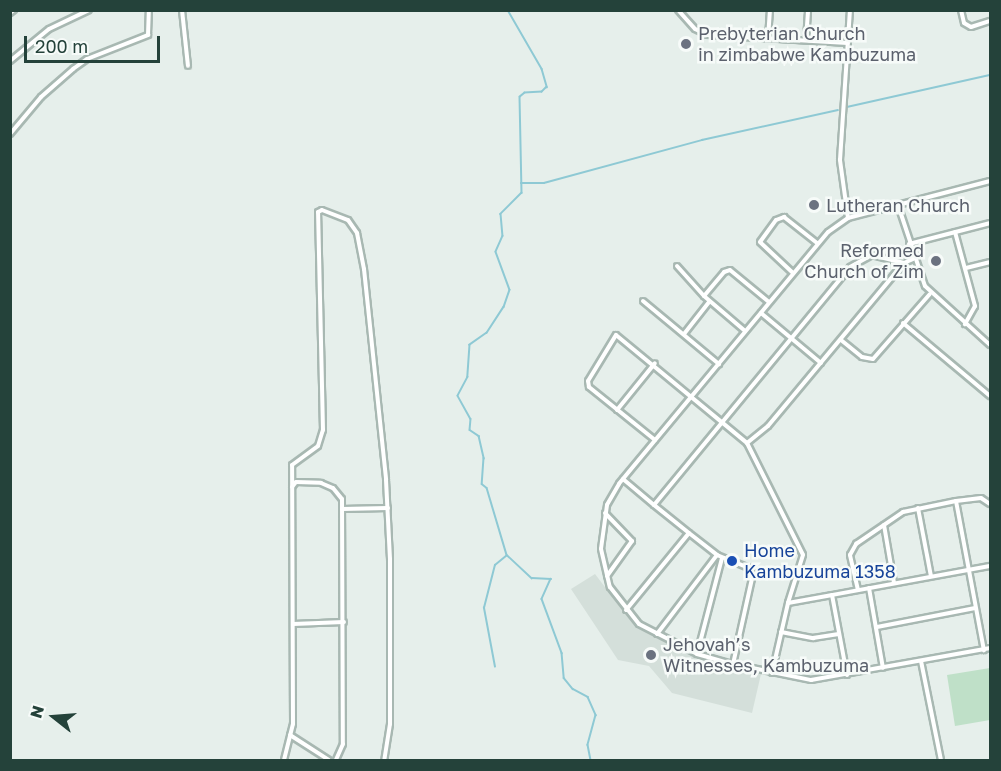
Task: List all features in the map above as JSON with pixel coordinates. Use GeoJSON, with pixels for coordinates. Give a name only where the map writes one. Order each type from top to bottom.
{"type":"FeatureCollection","features":[{"type":"Feature","properties":{"kind":"street"},"geometry":{"type":"LineString","coordinates":[[10,61],[49,28],[89,10]]}},
{"type":"Feature","properties":{"kind":"street"},"geometry":{"type":"LineString","coordinates":[[10,134],[41,98],[73,69],[87,59],[148,35],[149,10]]}},
{"type":"Feature","properties":{"kind":"street"},"geometry":{"type":"LineString","coordinates":[[182,10],[188,66]]}},
{"type":"Feature","properties":{"kind":"street"},"geometry":{"type":"LineString","coordinates":[[678,10],[701,33],[848,43]]}},
{"type":"Feature","properties":{"kind":"street"},"geometry":{"type":"LineString","coordinates":[[768,38],[770,10]]}},
{"type":"Feature","properties":{"kind":"street"},"geometry":{"type":"LineString","coordinates":[[806,40],[808,10]]}},
{"type":"Feature","properties":{"kind":"street"},"geometry":{"type":"LineString","coordinates":[[848,218],[840,160],[850,10]]}},
{"type":"Feature","properties":{"kind":"street"},"geometry":{"type":"LineString","coordinates":[[961,10],[964,23],[970,27],[990,21]]}},
{"type":"Feature","properties":{"kind":"street"},"geometry":{"type":"LineString","coordinates":[[990,181],[848,218],[817,243],[623,479],[605,513],[602,549],[606,577],[626,610],[657,634],[697,654],[733,664],[804,680],[847,675],[990,648]]}},
{"type":"Feature","properties":{"kind":"street"},"geometry":{"type":"LineString","coordinates":[[898,205],[913,259],[930,294],[990,345]]}},
{"type":"Feature","properties":{"kind":"street"},"geometry":{"type":"LineString","coordinates":[[284,760],[290,735],[293,624],[292,465],[318,446],[323,430],[318,212],[322,210],[348,220],[357,233],[388,508],[390,724],[384,760]]}},
{"type":"Feature","properties":{"kind":"street"},"geometry":{"type":"LineString","coordinates":[[793,273],[760,242],[776,220],[784,217],[817,243]]}},
{"type":"Feature","properties":{"kind":"street"},"geometry":{"type":"LineString","coordinates":[[909,244],[990,223]]}},
{"type":"Feature","properties":{"kind":"street"},"geometry":{"type":"LineString","coordinates":[[955,232],[975,306],[965,324]]}},
{"type":"Feature","properties":{"kind":"street"},"geometry":{"type":"LineString","coordinates":[[654,505],[860,259],[877,255],[904,263]]}},
{"type":"Feature","properties":{"kind":"street"},"geometry":{"type":"LineString","coordinates":[[747,443],[768,426],[904,263],[913,259]]}},
{"type":"Feature","properties":{"kind":"street"},"geometry":{"type":"LineString","coordinates":[[966,268],[990,262]]}},
{"type":"Feature","properties":{"kind":"street"},"geometry":{"type":"LineString","coordinates":[[677,266],[710,302],[745,331]]}},
{"type":"Feature","properties":{"kind":"street"},"geometry":{"type":"LineString","coordinates":[[704,296],[730,270],[769,302]]}},
{"type":"Feature","properties":{"kind":"street"},"geometry":{"type":"LineString","coordinates":[[841,340],[862,357],[873,359],[930,294]]}},
{"type":"Feature","properties":{"kind":"street"},"geometry":{"type":"LineString","coordinates":[[643,300],[719,364]]}},
{"type":"Feature","properties":{"kind":"street"},"geometry":{"type":"LineString","coordinates":[[684,334],[710,302]]}},
{"type":"Feature","properties":{"kind":"street"},"geometry":{"type":"LineString","coordinates":[[761,312],[821,363]]}},
{"type":"Feature","properties":{"kind":"street"},"geometry":{"type":"LineString","coordinates":[[903,323],[990,396]]}},
{"type":"Feature","properties":{"kind":"street"},"geometry":{"type":"LineString","coordinates":[[655,440],[589,387],[588,381],[616,334],[655,363],[747,443],[803,555],[788,603],[771,673]]}},
{"type":"Feature","properties":{"kind":"street"},"geometry":{"type":"LineString","coordinates":[[617,410],[655,363]]}},
{"type":"Feature","properties":{"kind":"street"},"geometry":{"type":"LineString","coordinates":[[623,479],[720,557],[749,568],[753,574],[733,664]]}},
{"type":"Feature","properties":{"kind":"street"},"geometry":{"type":"LineString","coordinates":[[292,487],[296,482],[308,481],[333,488],[342,499],[343,744],[336,760]]}},
{"type":"Feature","properties":{"kind":"street"},"geometry":{"type":"LineString","coordinates":[[858,590],[851,551],[884,524],[918,508],[981,498],[990,504]]}},
{"type":"Feature","properties":{"kind":"street"},"geometry":{"type":"LineString","coordinates":[[956,501],[984,650]]}},
{"type":"Feature","properties":{"kind":"street"},"geometry":{"type":"LineString","coordinates":[[342,509],[388,508]]}},
{"type":"Feature","properties":{"kind":"street"},"geometry":{"type":"LineString","coordinates":[[918,508],[931,576]]}},
{"type":"Feature","properties":{"kind":"street"},"geometry":{"type":"LineString","coordinates":[[605,513],[632,541],[606,577]]}},
{"type":"Feature","properties":{"kind":"street"},"geometry":{"type":"LineString","coordinates":[[884,524],[894,583]]}},
{"type":"Feature","properties":{"kind":"street"},"geometry":{"type":"LineString","coordinates":[[626,610],[688,533]]}},
{"type":"Feature","properties":{"kind":"street"},"geometry":{"type":"LineString","coordinates":[[657,634],[720,557]]}},
{"type":"Feature","properties":{"kind":"street"},"geometry":{"type":"LineString","coordinates":[[697,654],[720,557]]}},
{"type":"Feature","properties":{"kind":"street"},"geometry":{"type":"LineString","coordinates":[[788,603],[990,566]]}},
{"type":"Feature","properties":{"kind":"street"},"geometry":{"type":"LineString","coordinates":[[870,588],[883,668]]}},
{"type":"Feature","properties":{"kind":"street"},"geometry":{"type":"LineString","coordinates":[[832,595],[847,675]]}},
{"type":"Feature","properties":{"kind":"street"},"geometry":{"type":"LineString","coordinates":[[876,627],[975,608]]}},
{"type":"Feature","properties":{"kind":"street"},"geometry":{"type":"LineString","coordinates":[[293,624],[344,622]]}},
{"type":"Feature","properties":{"kind":"street"},"geometry":{"type":"LineString","coordinates":[[781,632],[813,638],[839,634]]}},
{"type":"Feature","properties":{"kind":"street"},"geometry":{"type":"LineString","coordinates":[[921,661],[941,760]]}},
{"type":"Feature","properties":{"kind":"street"},"geometry":{"type":"LineString","coordinates":[[290,735],[329,760]]}},
{"type":"Feature","properties":{"kind":"shaded area"},"geometry":{"type":"Polygon","coordinates":[[[595,574],[634,625],[700,661],[761,674],[752,713],[672,693],[649,666],[618,660],[571,589],[595,574]]]}},
{"type":"Feature","properties":{"kind":"green space"},"geometry":{"type":"Polygon","coordinates":[[[990,668],[990,720],[955,726],[947,675],[990,668]]]}},
{"type":"Feature","properties":{"kind":"waterway"},"geometry":{"type":"LineString","coordinates":[[508,10],[542,69],[547,87],[542,92],[525,93],[520,97],[522,193],[501,214],[503,236],[496,252],[510,290],[504,307],[487,333],[470,345],[468,377],[458,396],[471,419],[470,430],[479,436],[484,458],[482,484],[487,488],[507,555],[532,578],[551,579],[542,599],[562,653],[564,678],[573,689],[588,697],[596,715],[588,745],[591,760]]}},
{"type":"Feature","properties":{"kind":"waterway"},"geometry":{"type":"LineString","coordinates":[[847,107],[990,75]]}},
{"type":"Feature","properties":{"kind":"waterway"},"geometry":{"type":"LineString","coordinates":[[521,183],[544,183],[702,140],[838,110]]}},
{"type":"Feature","properties":{"kind":"waterway"},"geometry":{"type":"LineString","coordinates":[[495,667],[484,608],[495,565],[506,556]]}},
{"type":"Feature","properties":{"kind":"place","name":"Prebyterian Church in zimbabwe Kambuzuma"},"geometry":{"type":"Point","coordinates":[686,44]}},
{"type":"Feature","properties":{"kind":"place","name":"Lutheran Church"},"geometry":{"type":"Point","coordinates":[814,205]}},
{"type":"Feature","properties":{"kind":"place","name":"Reformed Church of Zim"},"geometry":{"type":"Point","coordinates":[936,261]}},
{"type":"Feature","properties":{"kind":"place","name":"Home Kambuzuma 1358"},"geometry":{"type":"Point","coordinates":[732,561]}},
{"type":"Feature","properties":{"kind":"place","name":"Jehovah’s Witnesses, Kambuzuma"},"geometry":{"type":"Point","coordinates":[651,655]}}]}
